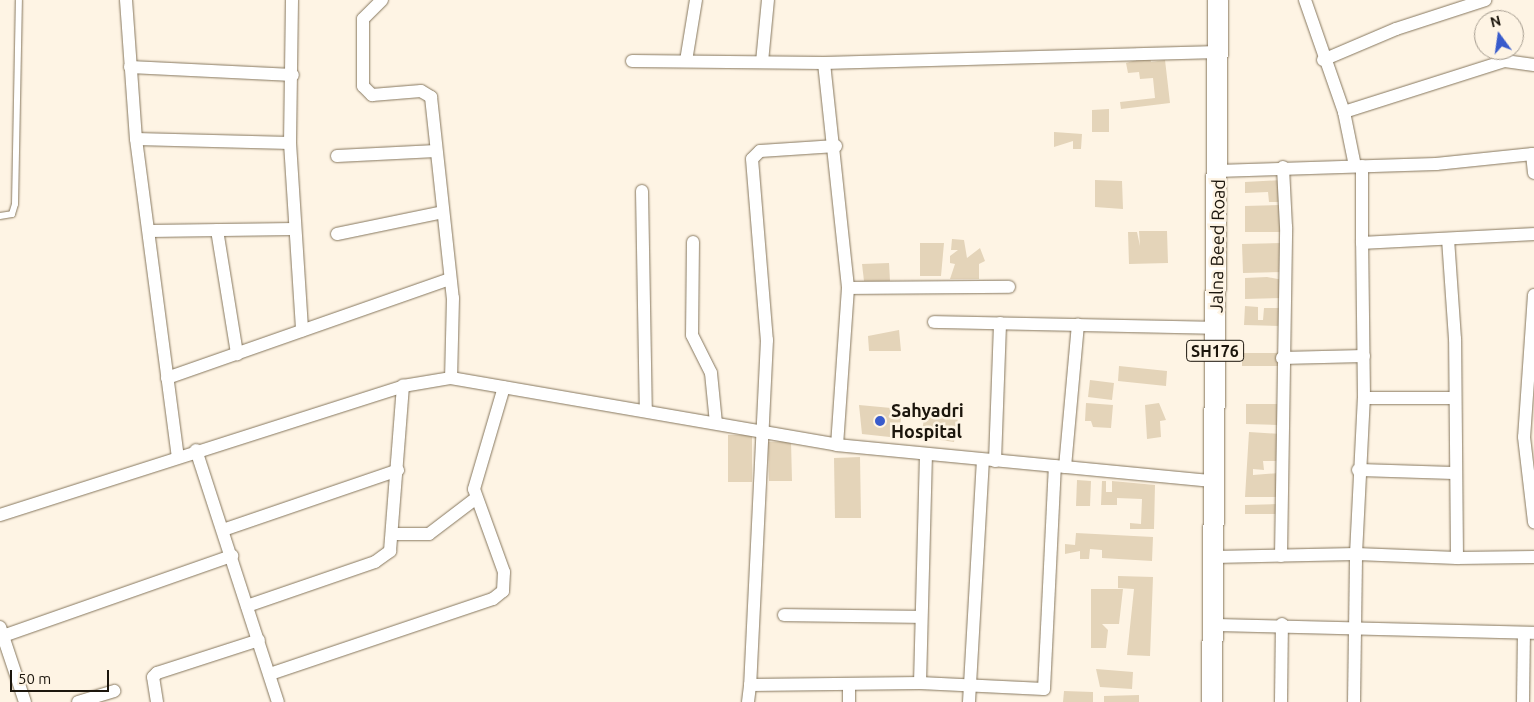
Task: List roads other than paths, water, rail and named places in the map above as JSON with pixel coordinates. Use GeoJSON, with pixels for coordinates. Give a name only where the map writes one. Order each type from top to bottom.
{"type":"FeatureCollection","features":[{"type":"Feature","properties":{"kind":"main road","name":"Jalna Beed Road"},"geometry":{"type":"LineString","coordinates":[[1212,702],[1218,0]]}},
{"type":"Feature","properties":{"kind":"street"},"geometry":{"type":"LineString","coordinates":[[126,0],[136,138],[178,457]]}},
{"type":"Feature","properties":{"kind":"street"},"geometry":{"type":"LineString","coordinates":[[292,0],[293,74],[290,143],[302,331]]}},
{"type":"Feature","properties":{"kind":"street"},"geometry":{"type":"LineString","coordinates":[[382,0],[363,19],[364,89],[372,95],[429,94],[450,278],[451,378]]}},
{"type":"Feature","properties":{"kind":"street"},"geometry":{"type":"LineString","coordinates":[[686,61],[696,0]]}},
{"type":"Feature","properties":{"kind":"street"},"geometry":{"type":"LineString","coordinates":[[762,62],[768,0]]}},
{"type":"Feature","properties":{"kind":"street"},"geometry":{"type":"LineString","coordinates":[[1305,0],[1323,60],[1344,112],[1359,166],[1364,398],[1358,470],[1354,702]]}},
{"type":"Feature","properties":{"kind":"street"},"geometry":{"type":"LineString","coordinates":[[1323,60],[1396,29],[1485,0]]}},
{"type":"Feature","properties":{"kind":"street"},"geometry":{"type":"LineString","coordinates":[[632,61],[824,63],[1219,52]]}},
{"type":"Feature","properties":{"kind":"street"},"geometry":{"type":"LineString","coordinates":[[1344,112],[1505,61],[1534,65]]}},
{"type":"Feature","properties":{"kind":"street"},"geometry":{"type":"LineString","coordinates":[[824,63],[836,146],[848,288],[838,445]]}},
{"type":"Feature","properties":{"kind":"street"},"geometry":{"type":"LineString","coordinates":[[130,67],[293,74]]}},
{"type":"Feature","properties":{"kind":"street"},"geometry":{"type":"LineString","coordinates":[[136,138],[290,143]]}},
{"type":"Feature","properties":{"kind":"street"},"geometry":{"type":"LineString","coordinates":[[748,702],[764,432],[767,321],[752,159],[760,151],[836,146]]}},
{"type":"Feature","properties":{"kind":"street"},"geometry":{"type":"LineString","coordinates":[[337,156],[436,151]]}},
{"type":"Feature","properties":{"kind":"street"},"geometry":{"type":"LineString","coordinates":[[1218,171],[1359,166],[1533,153],[1534,173]]}},
{"type":"Feature","properties":{"kind":"street"},"geometry":{"type":"LineString","coordinates":[[1281,556],[1282,358],[1286,227],[1283,168]]}},
{"type":"Feature","properties":{"kind":"street"},"geometry":{"type":"LineString","coordinates":[[642,191],[646,410]]}},
{"type":"Feature","properties":{"kind":"street"},"geometry":{"type":"LineString","coordinates":[[337,234],[443,212]]}},
{"type":"Feature","properties":{"kind":"street"},"geometry":{"type":"LineString","coordinates":[[149,231],[294,229]]}},
{"type":"Feature","properties":{"kind":"street"},"geometry":{"type":"LineString","coordinates":[[217,230],[237,354]]}},
{"type":"Feature","properties":{"kind":"street"},"geometry":{"type":"LineString","coordinates":[[1362,244],[1534,234]]}},
{"type":"Feature","properties":{"kind":"street"},"geometry":{"type":"LineString","coordinates":[[1448,240],[1454,398],[1457,558]]}},
{"type":"Feature","properties":{"kind":"street"},"geometry":{"type":"LineString","coordinates":[[693,242],[692,335],[711,373],[716,423]]}},
{"type":"Feature","properties":{"kind":"street"},"geometry":{"type":"LineString","coordinates":[[167,378],[450,278]]}},
{"type":"Feature","properties":{"kind":"street"},"geometry":{"type":"LineString","coordinates":[[848,288],[1009,287]]}},
{"type":"Feature","properties":{"kind":"street"},"geometry":{"type":"LineString","coordinates":[[1534,295],[1524,437],[1534,522]]}},
{"type":"Feature","properties":{"kind":"street"},"geometry":{"type":"LineString","coordinates":[[934,322],[1216,328]]}},
{"type":"Feature","properties":{"kind":"street"},"geometry":{"type":"LineString","coordinates":[[969,702],[1000,323]]}},
{"type":"Feature","properties":{"kind":"street"},"geometry":{"type":"LineString","coordinates":[[750,685],[920,683],[970,686],[1044,696],[1060,467],[1078,325]]}},
{"type":"Feature","properties":{"kind":"street"},"geometry":{"type":"LineString","coordinates":[[1282,358],[1364,356]]}},
{"type":"Feature","properties":{"kind":"street"},"geometry":{"type":"LineString","coordinates":[[0,515],[196,450],[403,386],[451,378],[646,410],[838,445],[989,461],[1214,480]]}},
{"type":"Feature","properties":{"kind":"street"},"geometry":{"type":"LineString","coordinates":[[247,606],[375,562],[390,551],[393,534],[403,386]]}},
{"type":"Feature","properties":{"kind":"street"},"geometry":{"type":"LineString","coordinates":[[270,674],[500,595],[505,586],[504,572],[475,499],[475,479],[504,387]]}},
{"type":"Feature","properties":{"kind":"street"},"geometry":{"type":"LineString","coordinates":[[1364,398],[1454,398]]}},
{"type":"Feature","properties":{"kind":"street"},"geometry":{"type":"LineString","coordinates":[[196,450],[278,702]]}},
{"type":"Feature","properties":{"kind":"street"},"geometry":{"type":"LineString","coordinates":[[920,683],[926,455]]}},
{"type":"Feature","properties":{"kind":"street"},"geometry":{"type":"LineString","coordinates":[[223,530],[398,470]]}},
{"type":"Feature","properties":{"kind":"street"},"geometry":{"type":"LineString","coordinates":[[1358,470],[1454,473]]}},
{"type":"Feature","properties":{"kind":"street"},"geometry":{"type":"LineString","coordinates":[[393,534],[429,534],[475,499]]}},
{"type":"Feature","properties":{"kind":"street"},"geometry":{"type":"LineString","coordinates":[[1214,557],[1356,554],[1457,558],[1534,557]]}},
{"type":"Feature","properties":{"kind":"street"},"geometry":{"type":"LineString","coordinates":[[26,702],[1,632],[232,556]]}},
{"type":"Feature","properties":{"kind":"street"},"geometry":{"type":"LineString","coordinates":[[784,615],[921,617]]}},
{"type":"Feature","properties":{"kind":"street"},"geometry":{"type":"LineString","coordinates":[[1281,702],[1282,624]]}},
{"type":"Feature","properties":{"kind":"street"},"geometry":{"type":"LineString","coordinates":[[1213,625],[1356,625],[1529,633],[1523,702]]}},
{"type":"Feature","properties":{"kind":"street"},"geometry":{"type":"LineString","coordinates":[[157,702],[153,677],[157,673],[258,640]]}},
{"type":"Feature","properties":{"kind":"street"},"geometry":{"type":"LineString","coordinates":[[849,684],[849,702]]}},
{"type":"Feature","properties":{"kind":"street"},"geometry":{"type":"LineString","coordinates":[[78,702],[114,691]]}},
{"type":"Feature","properties":{"kind":"lane"},"geometry":{"type":"LineString","coordinates":[[0,216],[12,214],[15,204],[19,0]]}},
{"type":"Feature","properties":{"kind":"place","name":"Sahyadri Hospital"},"geometry":{"type":"Point","coordinates":[880,421]}}]}
